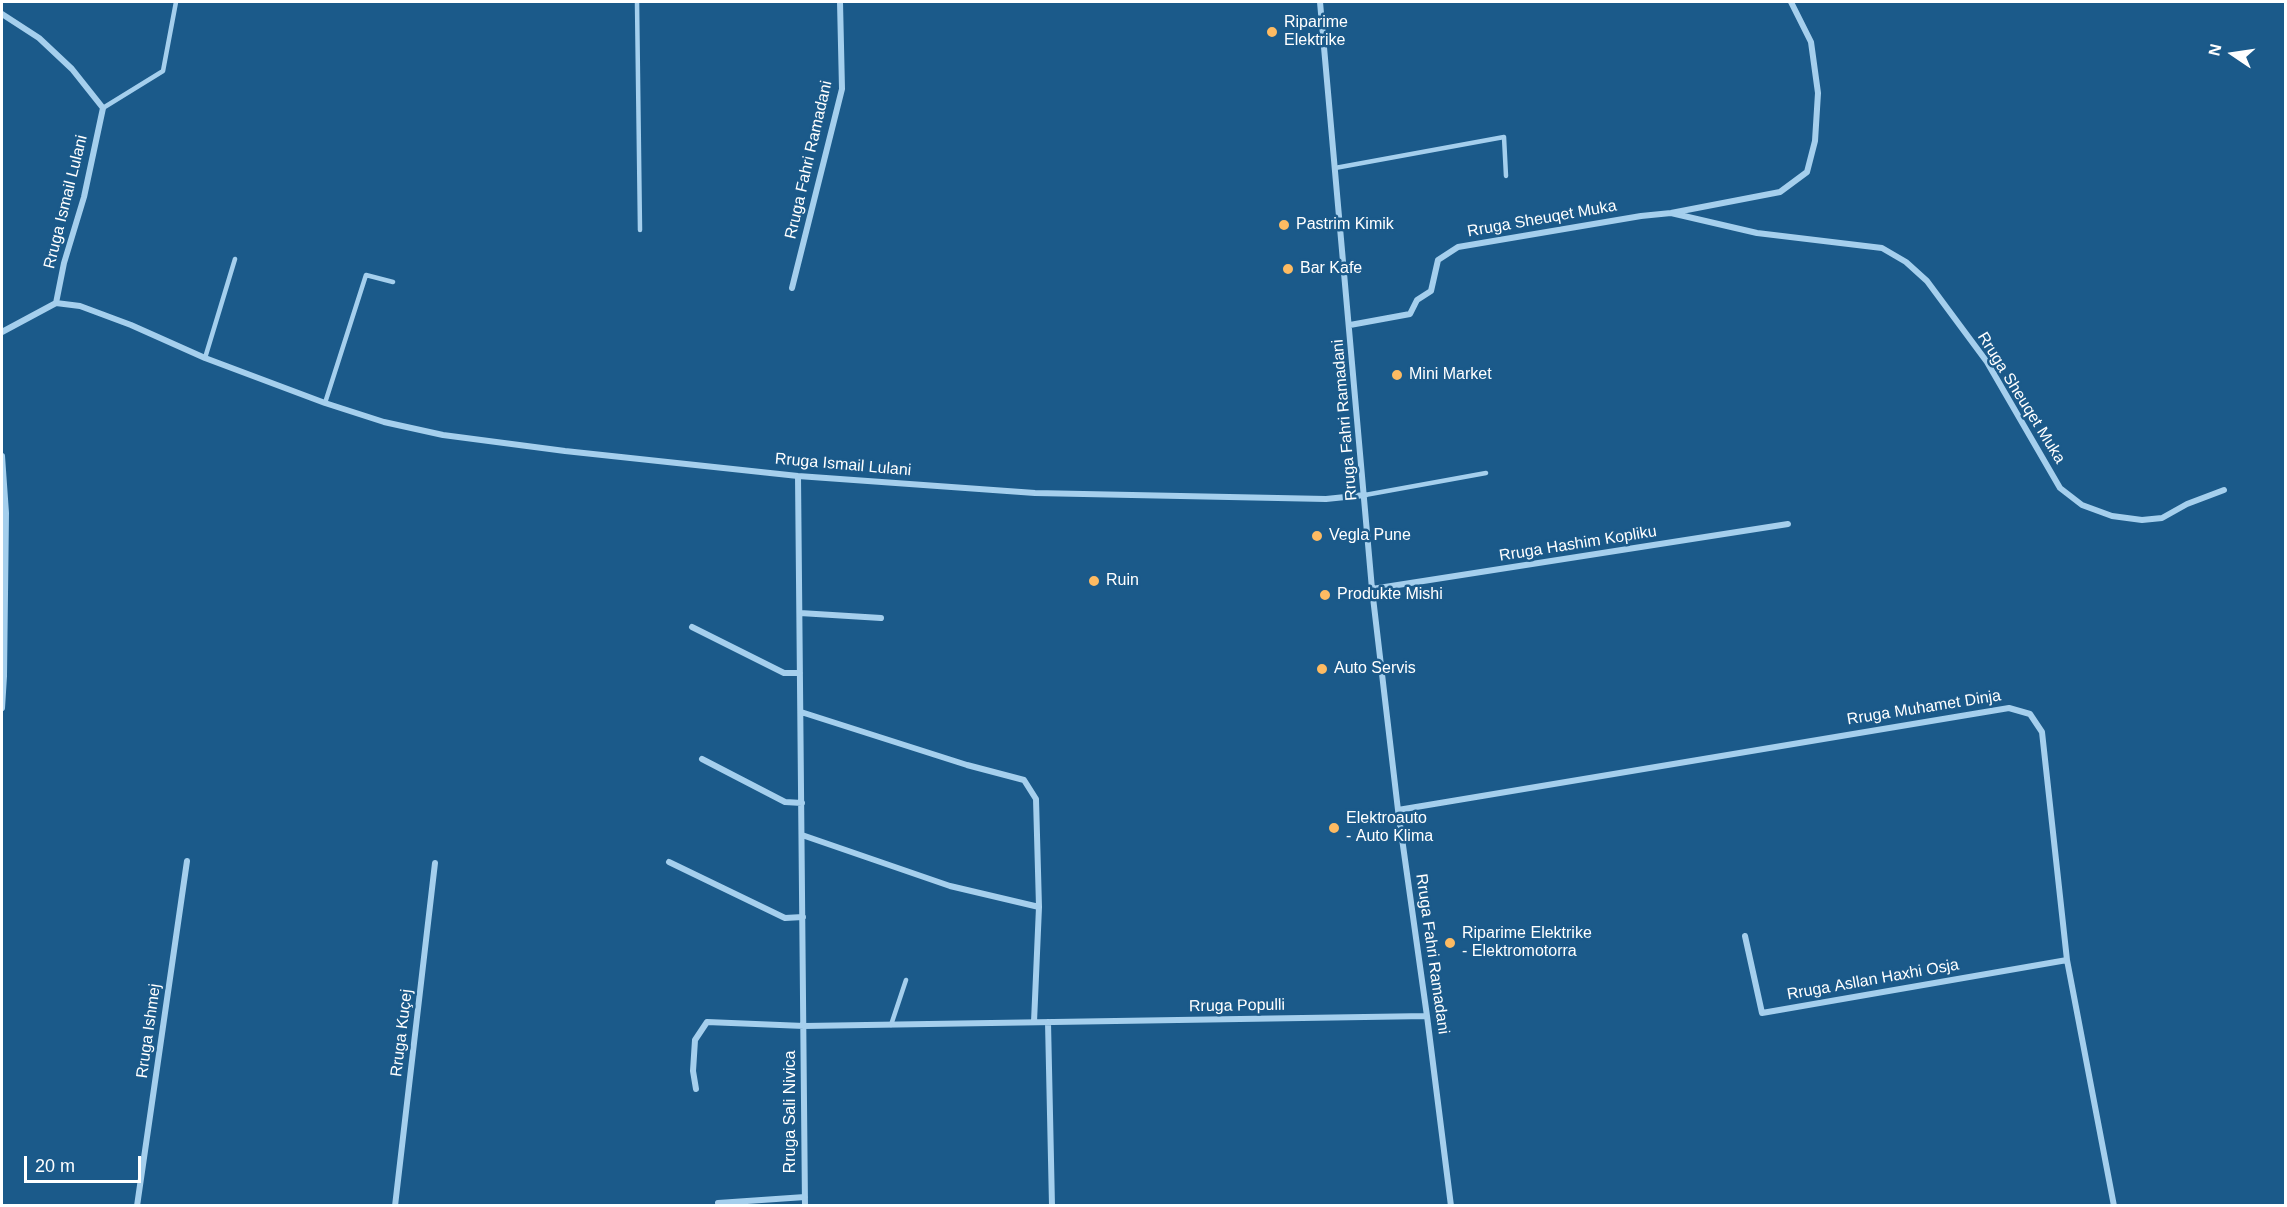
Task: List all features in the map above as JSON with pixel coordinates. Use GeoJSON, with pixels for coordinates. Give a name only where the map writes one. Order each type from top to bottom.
{"type":"FeatureCollection","features":[{"type":"Feature","properties":{"kind":"street","name":"Rruga Fahri Ramadani"},"geometry":{"type":"LineString","coordinates":[[792,288],[842,89],[840,2]]}},
{"type":"Feature","properties":{"kind":"street","name":"Rruga Fahri Ramadani"},"geometry":{"type":"LineString","coordinates":[[1320,2],[1372,589],[1398,810],[1451,1206]]}},
{"type":"Feature","properties":{"kind":"street","name":"Rruga Sheuqet Muka"},"geometry":{"type":"LineString","coordinates":[[1350,325],[1410,314],[1417,300],[1431,291],[1438,260],[1458,247],[1671,213],[1780,192],[1807,172],[1815,141],[1818,93],[1811,42],[1791,2]]}},
{"type":"Feature","properties":{"kind":"street"},"geometry":{"type":"LineString","coordinates":[[2,14],[39,38],[72,69],[103,108]]}},
{"type":"Feature","properties":{"kind":"street","name":"Rruga Ismail Lulani"},"geometry":{"type":"LineString","coordinates":[[103,108],[84,197],[64,263],[56,303],[80,306],[205,358],[325,403],[384,422],[443,435],[565,452],[798,476],[1035,493],[1326,499],[1365,495]]}},
{"type":"Feature","properties":{"kind":"street","name":"Rruga Sheuqet Muka"},"geometry":{"type":"LineString","coordinates":[[1671,213],[1757,233],[1882,248],[1906,262],[1927,281],[1987,362],[2060,488],[2082,505],[2112,516],[2142,520],[2162,518],[2187,504],[2224,490]]}},
{"type":"Feature","properties":{"kind":"street"},"geometry":{"type":"LineString","coordinates":[[2,332],[56,303]]}},
{"type":"Feature","properties":{"kind":"street"},"geometry":{"type":"LineString","coordinates":[[2,456],[6,513],[2,708]]}},
{"type":"Feature","properties":{"kind":"street","name":"Rruga Sali Nivica"},"geometry":{"type":"LineString","coordinates":[[798,476],[805,1206]]}},
{"type":"Feature","properties":{"kind":"street","name":"Rruga Hashim Kopliku"},"geometry":{"type":"LineString","coordinates":[[1372,589],[1788,524]]}},
{"type":"Feature","properties":{"kind":"street"},"geometry":{"type":"LineString","coordinates":[[800,613],[881,618]]}},
{"type":"Feature","properties":{"kind":"street"},"geometry":{"type":"LineString","coordinates":[[692,627],[784,673],[800,673]]}},
{"type":"Feature","properties":{"kind":"street","name":"Rruga Muhamet Dinja"},"geometry":{"type":"LineString","coordinates":[[1398,810],[2009,708],[2030,714],[2042,732],[2067,960],[2114,1206]]}},
{"type":"Feature","properties":{"kind":"street"},"geometry":{"type":"LineString","coordinates":[[801,712],[967,765],[1024,780],[1036,799],[1039,907],[1034,1022]]}},
{"type":"Feature","properties":{"kind":"street"},"geometry":{"type":"LineString","coordinates":[[702,759],[785,802],[802,803]]}},
{"type":"Feature","properties":{"kind":"street"},"geometry":{"type":"LineString","coordinates":[[802,835],[950,886],[1039,907]]}},
{"type":"Feature","properties":{"kind":"street","name":"Rruga Ishmej"},"geometry":{"type":"LineString","coordinates":[[137,1206],[187,861]]}},
{"type":"Feature","properties":{"kind":"street"},"geometry":{"type":"LineString","coordinates":[[669,862],[785,918],[803,917]]}},
{"type":"Feature","properties":{"kind":"street","name":"Rruga Kuçej"},"geometry":{"type":"LineString","coordinates":[[395,1206],[435,863]]}},
{"type":"Feature","properties":{"kind":"street","name":"Rruga Asllan Haxhi Osja"},"geometry":{"type":"LineString","coordinates":[[1745,936],[1762,1013],[2067,960]]}},
{"type":"Feature","properties":{"kind":"street","name":"Rruga Populli"},"geometry":{"type":"LineString","coordinates":[[804,1026],[1427,1016]]}},
{"type":"Feature","properties":{"kind":"street"},"geometry":{"type":"LineString","coordinates":[[696,1089],[693,1071],[695,1040],[707,1022],[804,1026]]}},
{"type":"Feature","properties":{"kind":"street"},"geometry":{"type":"LineString","coordinates":[[1048,1022],[1052,1206]]}},
{"type":"Feature","properties":{"kind":"street","name":"Rruga Sali Nivica"},"geometry":{"type":"LineString","coordinates":[[718,1203],[805,1197]]}},
{"type":"Feature","properties":{"kind":"lane"},"geometry":{"type":"LineString","coordinates":[[103,108],[163,71],[176,2]]}},
{"type":"Feature","properties":{"kind":"lane"},"geometry":{"type":"LineString","coordinates":[[637,2],[640,230]]}},
{"type":"Feature","properties":{"kind":"lane"},"geometry":{"type":"LineString","coordinates":[[1335,168],[1504,137],[1506,176]]}},
{"type":"Feature","properties":{"kind":"lane"},"geometry":{"type":"LineString","coordinates":[[205,358],[235,259]]}},
{"type":"Feature","properties":{"kind":"lane"},"geometry":{"type":"LineString","coordinates":[[325,403],[366,275],[393,282]]}},
{"type":"Feature","properties":{"kind":"lane"},"geometry":{"type":"LineString","coordinates":[[1365,495],[1486,473]]}},
{"type":"Feature","properties":{"kind":"lane"},"geometry":{"type":"LineString","coordinates":[[891,1025],[906,980]]}},
{"type":"Feature","properties":{"kind":"place","name":"Riparime Elektrike"},"geometry":{"type":"Point","coordinates":[1272,32]}},
{"type":"Feature","properties":{"kind":"place","name":"Pastrim Kimik"},"geometry":{"type":"Point","coordinates":[1284,225]}},
{"type":"Feature","properties":{"kind":"place","name":"Bar Kafe"},"geometry":{"type":"Point","coordinates":[1288,269]}},
{"type":"Feature","properties":{"kind":"place","name":"Mini Market"},"geometry":{"type":"Point","coordinates":[1397,375]}},
{"type":"Feature","properties":{"kind":"place","name":"Vegla Pune"},"geometry":{"type":"Point","coordinates":[1317,536]}},
{"type":"Feature","properties":{"kind":"place","name":"Ruin"},"geometry":{"type":"Point","coordinates":[1094,581]}},
{"type":"Feature","properties":{"kind":"place","name":"Produkte Mishi"},"geometry":{"type":"Point","coordinates":[1325,595]}},
{"type":"Feature","properties":{"kind":"place","name":"Auto Servis"},"geometry":{"type":"Point","coordinates":[1322,669]}},
{"type":"Feature","properties":{"kind":"place","name":"Elektroauto - Auto Klima"},"geometry":{"type":"Point","coordinates":[1334,828]}},
{"type":"Feature","properties":{"kind":"place","name":"Riparime Elektrike - Elektromotorra"},"geometry":{"type":"Point","coordinates":[1450,943]}}]}
